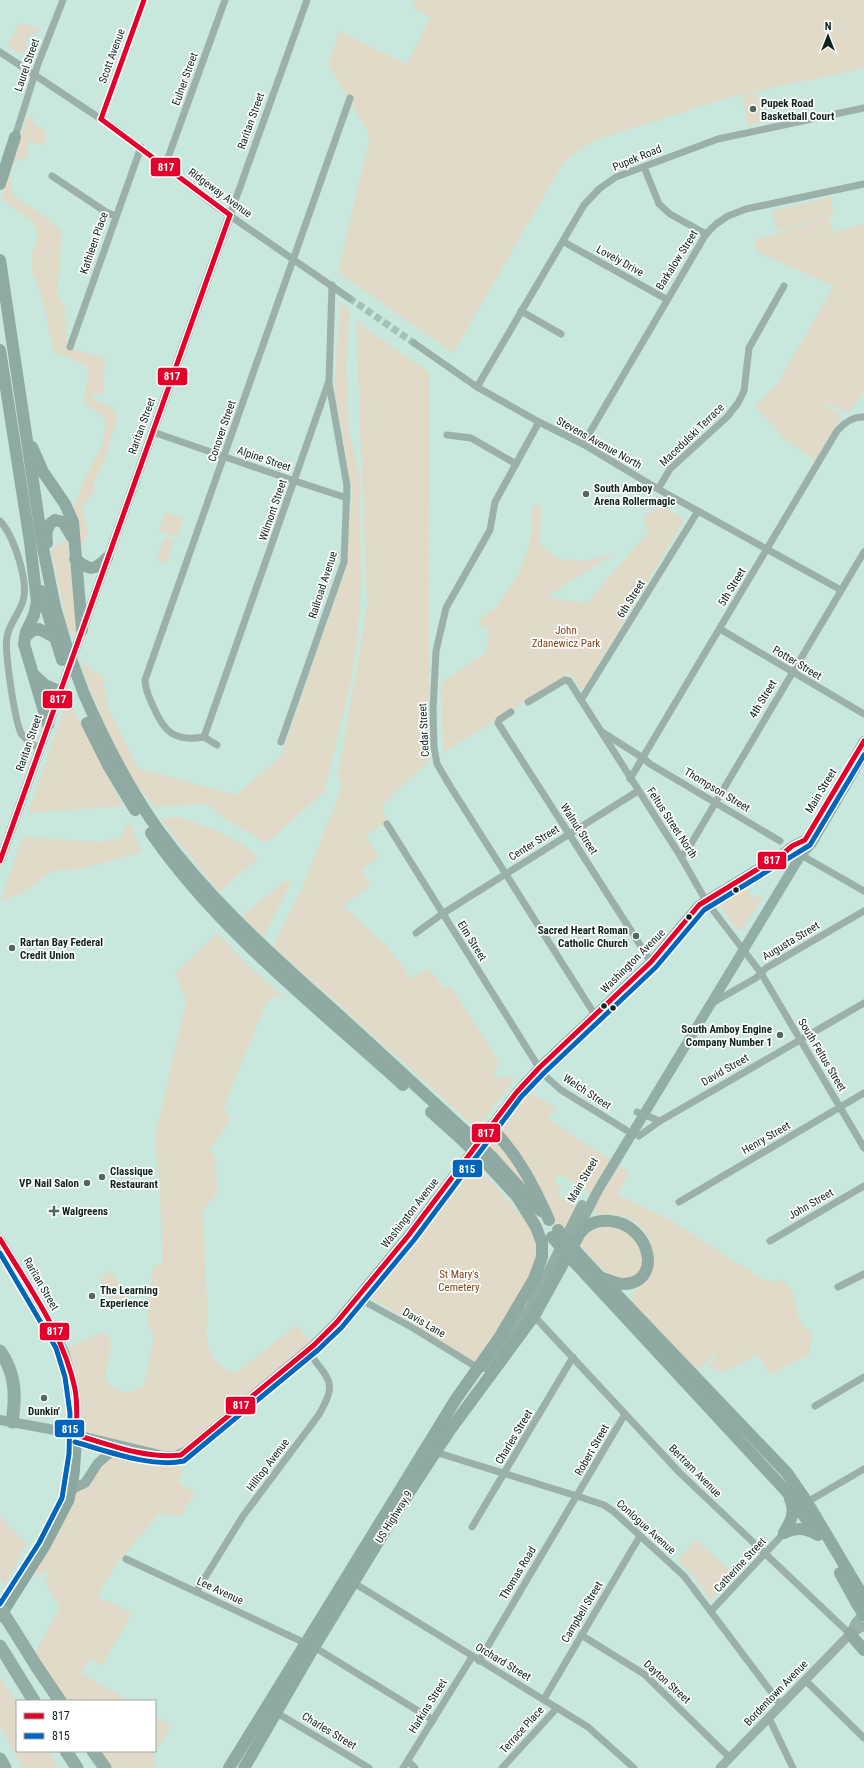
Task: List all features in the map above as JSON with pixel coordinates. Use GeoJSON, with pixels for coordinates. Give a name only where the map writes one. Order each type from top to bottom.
{"type":"FeatureCollection","features":[{"type":"Feature","properties":{"kind":"highway"},"geometry":{"type":"LineString","coordinates":[[0,184],[15,137]]}},
{"type":"Feature","properties":{"kind":"highway"},"geometry":{"type":"LineString","coordinates":[[0,260],[48,578],[81,698]]}},
{"type":"Feature","properties":{"kind":"highway"},"geometry":{"type":"LineString","coordinates":[[0,350],[32,555],[37,606],[25,637],[24,648],[48,725]]}},
{"type":"Feature","properties":{"kind":"highway"},"geometry":{"type":"LineString","coordinates":[[25,425],[39,466],[70,513],[73,522],[73,538],[82,630]]}},
{"type":"Feature","properties":{"kind":"highway"},"geometry":{"type":"LineString","coordinates":[[48,578],[46,536],[49,526],[53,521],[61,521],[68,527],[73,538]]}},
{"type":"Feature","properties":{"kind":"highway"},"geometry":{"type":"LineString","coordinates":[[32,555],[54,637],[62,660],[103,737],[128,791],[153,829],[244,935],[462,1134],[549,1220]]}},
{"type":"Feature","properties":{"kind":"highway"},"geometry":{"type":"LineString","coordinates":[[75,559],[85,567],[92,568],[100,565],[107,558]]}},
{"type":"Feature","properties":{"kind":"highway"},"geometry":{"type":"LineString","coordinates":[[25,637],[32,631],[39,629],[54,637]]}},
{"type":"Feature","properties":{"kind":"highway"},"geometry":{"type":"LineString","coordinates":[[33,675],[45,685],[59,691]]}},
{"type":"Feature","properties":{"kind":"highway"},"geometry":{"type":"LineString","coordinates":[[38,691],[46,701],[54,705]]}},
{"type":"Feature","properties":{"kind":"highway"},"geometry":{"type":"LineString","coordinates":[[494,1123],[500,1137],[525,1171],[555,1233]]}},
{"type":"Feature","properties":{"kind":"highway"},"geometry":{"type":"LineString","coordinates":[[489,1160],[518,1198],[555,1233],[787,1492],[818,1534],[860,1600]]}},
{"type":"Feature","properties":{"kind":"highway","name":"US Highway 9"},"geometry":{"type":"LineString","coordinates":[[229,1768],[309,1645],[456,1399],[518,1307],[534,1279],[541,1261],[543,1248],[539,1234],[518,1198]]}},
{"type":"Feature","properties":{"kind":"highway","name":"US Highway 9"},"geometry":{"type":"LineString","coordinates":[[244,1768],[277,1713],[309,1645],[354,1583],[435,1452],[477,1391],[534,1316],[575,1240],[585,1228],[603,1221],[623,1224],[634,1230],[644,1244],[648,1259],[646,1268],[638,1279],[628,1283],[615,1282],[600,1277]]}},
{"type":"Feature","properties":{"kind":"highway"},"geometry":{"type":"LineString","coordinates":[[579,1261],[600,1277],[786,1473],[807,1502],[860,1600],[864,1614]]}},
{"type":"Feature","properties":{"kind":"highway"},"geometry":{"type":"LineString","coordinates":[[0,1351],[10,1368],[14,1382],[6,1421]]}},
{"type":"Feature","properties":{"kind":"highway"},"geometry":{"type":"LineString","coordinates":[[784,1533],[793,1517],[793,1511],[787,1492]]}},
{"type":"Feature","properties":{"kind":"highway"},"geometry":{"type":"LineString","coordinates":[[784,1533],[804,1529],[818,1534]]}},
{"type":"Feature","properties":{"kind":"highway"},"geometry":{"type":"LineString","coordinates":[[0,1608],[59,1700]]}},
{"type":"Feature","properties":{"kind":"highway"},"geometry":{"type":"LineString","coordinates":[[850,1634],[864,1650]]}},
{"type":"Feature","properties":{"kind":"highway"},"geometry":{"type":"LineString","coordinates":[[0,1646],[33,1700]]}},
{"type":"Feature","properties":{"kind":"highway"},"geometry":{"type":"LineString","coordinates":[[67,1752],[77,1768]]}},
{"type":"Feature","properties":{"kind":"highway"},"geometry":{"type":"LineString","coordinates":[[94,1752],[105,1768]]}},
{"type":"Feature","properties":{"kind":"highway"},"geometry":{"type":"LineString","coordinates":[[0,1759],[5,1768]]}},
{"type":"Feature","properties":{"kind":"main road","name":"Main Street"},"geometry":{"type":"LineString","coordinates":[[801,855],[805,840],[864,742]]}},
{"type":"Feature","properties":{"kind":"main road","name":"Main Street"},"geometry":{"type":"LineString","coordinates":[[444,1421],[530,1308],[609,1164],[710,1004],[801,855],[812,843],[864,754]]}},
{"type":"Feature","properties":{"kind":"main road","name":"Washington Avenue"},"geometry":{"type":"LineString","coordinates":[[77,1435],[164,1456],[174,1456],[187,1451],[307,1350],[337,1322],[436,1200],[516,1093],[539,1068],[651,962],[699,905],[784,853],[792,846],[805,840]]}},
{"type":"Feature","properties":{"kind":"main road"},"geometry":{"type":"LineString","coordinates":[[784,853],[801,855]]}},
{"type":"Feature","properties":{"kind":"main road","name":"Main Street"},"geometry":{"type":"LineString","coordinates":[[609,1164],[626,1130],[640,1114],[730,960],[742,950]]}},
{"type":"Feature","properties":{"kind":"main road","name":"Main Street"},"geometry":{"type":"LineString","coordinates":[[557,1275],[595,1188]]}},
{"type":"Feature","properties":{"kind":"main road"},"geometry":{"type":"LineString","coordinates":[[0,1617],[45,1546],[69,1500],[72,1489],[77,1435],[6,1421]]}},
{"type":"Feature","properties":{"kind":"main road"},"geometry":{"type":"LineString","coordinates":[[72,1489],[85,1483],[98,1464],[118,1446]]}},
{"type":"Feature","properties":{"kind":"street","name":"Laurel Street"},"geometry":{"type":"LineString","coordinates":[[15,137],[35,74],[63,0]]}},
{"type":"Feature","properties":{"kind":"street","name":"Scott Avenue"},"geometry":{"type":"LineString","coordinates":[[101,119],[144,0]]}},
{"type":"Feature","properties":{"kind":"street","name":"Eulner Street"},"geometry":{"type":"LineString","coordinates":[[165,166],[225,0]]}},
{"type":"Feature","properties":{"kind":"street","name":"Raritan Street"},"geometry":{"type":"LineString","coordinates":[[0,861],[54,705],[307,0]]}},
{"type":"Feature","properties":{"kind":"street","name":"Ridgeway Avenue"},"geometry":{"type":"LineString","coordinates":[[0,52],[35,74],[141,147],[230,215],[294,258],[349,298]]}},
{"type":"Feature","properties":{"kind":"street","name":"Conover Street"},"geometry":{"type":"LineString","coordinates":[[204,737],[194,738],[166,731],[160,724],[145,688],[145,680],[350,98]]}},
{"type":"Feature","properties":{"kind":"street","name":"Pupek Road"},"geometry":{"type":"LineString","coordinates":[[477,387],[521,311],[564,242],[584,205],[599,189],[616,177],[718,139],[864,108]]}},
{"type":"Feature","properties":{"kind":"street","name":"Kathleen Place"},"geometry":{"type":"LineString","coordinates":[[70,347],[115,216],[141,147]]}},
{"type":"Feature","properties":{"kind":"street"},"geometry":{"type":"LineString","coordinates":[[644,166],[659,204],[670,214],[706,234]]}},
{"type":"Feature","properties":{"kind":"street"},"geometry":{"type":"LineString","coordinates":[[52,176],[106,212],[115,216]]}},
{"type":"Feature","properties":{"kind":"street","name":"Barkalow Street"},"geometry":{"type":"LineString","coordinates":[[583,444],[666,299],[706,234],[728,216],[746,209],[864,184]]}},
{"type":"Feature","properties":{"kind":"street","name":"Lovely Drive"},"geometry":{"type":"LineString","coordinates":[[564,242],[666,299]]}},
{"type":"Feature","properties":{"kind":"street","name":"Wilmont Street"},"geometry":{"type":"LineString","coordinates":[[204,737],[329,381],[332,285]]}},
{"type":"Feature","properties":{"kind":"street","name":"Macedulski Terrace"},"geometry":{"type":"LineString","coordinates":[[658,489],[670,469],[727,418],[738,403],[744,391],[749,348],[784,286]]}},
{"type":"Feature","properties":{"kind":"street"},"geometry":{"type":"LineString","coordinates":[[521,311],[561,334]]}},
{"type":"Feature","properties":{"kind":"street","name":"Stevens Avenue North"},"geometry":{"type":"LineString","coordinates":[[414,343],[477,387],[539,422],[583,444],[658,489],[768,548],[841,590]]}},
{"type":"Feature","properties":{"kind":"street","name":"Railroad Avenue"},"geometry":{"type":"LineString","coordinates":[[280,742],[344,562],[347,486],[329,381]]}},
{"type":"Feature","properties":{"kind":"street","name":"5th Street"},"geometry":{"type":"LineString","coordinates":[[630,779],[837,431],[849,420],[862,417]]}},
{"type":"Feature","properties":{"kind":"street","name":"Cedar Street"},"geometry":{"type":"LineString","coordinates":[[539,422],[495,502],[490,530],[446,608],[436,651],[433,710],[434,747],[437,764],[505,874],[596,1015]]}},
{"type":"Feature","properties":{"kind":"street","name":"Alpine Street"},"geometry":{"type":"LineString","coordinates":[[153,432],[347,498]]}},
{"type":"Feature","properties":{"kind":"street"},"geometry":{"type":"LineString","coordinates":[[448,435],[471,438],[516,464]]}},
{"type":"Feature","properties":{"kind":"street","name":"6th Street"},"geometry":{"type":"LineString","coordinates":[[581,700],[698,510]]}},
{"type":"Feature","properties":{"kind":"street"},"geometry":{"type":"LineString","coordinates":[[0,521],[13,544],[21,572],[24,590],[21,606],[8,633],[6,646],[7,660],[19,728],[26,739],[39,749]]}},
{"type":"Feature","properties":{"kind":"street","name":"4th Street"},"geometry":{"type":"LineString","coordinates":[[681,857],[688,849],[864,552]]}},
{"type":"Feature","properties":{"kind":"street","name":"Potter Street"},"geometry":{"type":"LineString","coordinates":[[720,629],[792,673],[864,714]]}},
{"type":"Feature","properties":{"kind":"street","name":"Feltus Street North"},"geometry":{"type":"LineString","coordinates":[[528,702],[565,680],[569,681],[681,857],[706,901],[761,973]]}},
{"type":"Feature","properties":{"kind":"street","name":"Walnut Street"},"geometry":{"type":"LineString","coordinates":[[511,712],[499,720],[498,723],[651,962]]}},
{"type":"Feature","properties":{"kind":"street","name":"Thompson Street"},"geometry":{"type":"LineString","coordinates":[[600,731],[650,764],[780,841]]}},
{"type":"Feature","properties":{"kind":"street"},"geometry":{"type":"LineString","coordinates":[[204,737],[217,745]]}},
{"type":"Feature","properties":{"kind":"street","name":"Center Street"},"geometry":{"type":"LineString","coordinates":[[416,933],[442,914],[638,791]]}},
{"type":"Feature","properties":{"kind":"street","name":"Elm Street"},"geometry":{"type":"LineString","coordinates":[[387,824],[539,1068]]}},
{"type":"Feature","properties":{"kind":"street"},"geometry":{"type":"LineString","coordinates":[[801,855],[864,891]]}},
{"type":"Feature","properties":{"kind":"street","name":"Augusta Street"},"geometry":{"type":"LineString","coordinates":[[710,1004],[756,978],[766,968],[864,912]]}},
{"type":"Feature","properties":{"kind":"street","name":"South Feltus Street"},"geometry":{"type":"LineString","coordinates":[[761,973],[864,1148]]}},
{"type":"Feature","properties":{"kind":"street","name":"David Street"},"geometry":{"type":"LineString","coordinates":[[639,1136],[660,1121],[864,1003]]}},
{"type":"Feature","properties":{"kind":"street","name":"Welch Street"},"geometry":{"type":"LineString","coordinates":[[539,1068],[561,1090],[626,1130]]}},
{"type":"Feature","properties":{"kind":"street","name":"Henry Street"},"geometry":{"type":"LineString","coordinates":[[679,1202],[864,1093]]}},
{"type":"Feature","properties":{"kind":"street"},"geometry":{"type":"LineString","coordinates":[[640,1114],[660,1121]]}},
{"type":"Feature","properties":{"kind":"street","name":"John Street"},"geometry":{"type":"LineString","coordinates":[[770,1241],[864,1186]]}},
{"type":"Feature","properties":{"kind":"street","name":"Raritan Street"},"geometry":{"type":"LineString","coordinates":[[0,1239],[56,1334],[65,1353],[75,1390],[77,1435]]}},
{"type":"Feature","properties":{"kind":"street"},"geometry":{"type":"LineString","coordinates":[[838,1287],[864,1274]]}},
{"type":"Feature","properties":{"kind":"street","name":"Davis Lane"},"geometry":{"type":"LineString","coordinates":[[358,1298],[413,1328],[478,1368]]}},
{"type":"Feature","properties":{"kind":"street","name":"Bertram Avenue"},"geometry":{"type":"LineString","coordinates":[[534,1316],[680,1473],[850,1634]]}},
{"type":"Feature","properties":{"kind":"street","name":"Hilltop Avenue"},"geometry":{"type":"LineString","coordinates":[[196,1592],[243,1516],[318,1416],[327,1401],[330,1394],[330,1381],[307,1350]]}},
{"type":"Feature","properties":{"kind":"street","name":"Charles Street"},"geometry":{"type":"LineString","coordinates":[[472,1527],[573,1357]]}},
{"type":"Feature","properties":{"kind":"street"},"geometry":{"type":"LineString","coordinates":[[815,1406],[864,1377]]}},
{"type":"Feature","properties":{"kind":"street","name":"Robert Street"},"geometry":{"type":"LineString","coordinates":[[577,1496],[625,1414]]}},
{"type":"Feature","properties":{"kind":"street","name":"Conlogue Avenue"},"geometry":{"type":"LineString","coordinates":[[435,1452],[604,1505],[684,1576],[781,1705]]}},
{"type":"Feature","properties":{"kind":"street"},"geometry":{"type":"LineString","coordinates":[[807,1502],[864,1469]]}},
{"type":"Feature","properties":{"kind":"street","name":"Thomas Road"},"geometry":{"type":"LineString","coordinates":[[479,1661],[577,1496]]}},
{"type":"Feature","properties":{"kind":"street","name":"Catherine Street"},"geometry":{"type":"LineString","coordinates":[[711,1611],[784,1533]]}},
{"type":"Feature","properties":{"kind":"street","name":"Campbell Street"},"geometry":{"type":"LineString","coordinates":[[544,1699],[640,1536]]}},
{"type":"Feature","properties":{"kind":"street","name":"Lee Avenue"},"geometry":{"type":"LineString","coordinates":[[126,1559],[309,1645],[433,1720]]}},
{"type":"Feature","properties":{"kind":"street","name":"Orchard Street"},"geometry":{"type":"LineString","coordinates":[[354,1583],[472,1657],[544,1699],[595,1732],[634,1768]]}},
{"type":"Feature","properties":{"kind":"street","name":"Bordentown Avenue"},"geometry":{"type":"LineString","coordinates":[[850,1634],[854,1623],[864,1614]]}},
{"type":"Feature","properties":{"kind":"street","name":"Bordentown Avenue"},"geometry":{"type":"LineString","coordinates":[[720,1768],[850,1634],[864,1626]]}},
{"type":"Feature","properties":{"kind":"street","name":"Dayton Street"},"geometry":{"type":"LineString","coordinates":[[581,1635],[644,1674],[730,1758]]}},
{"type":"Feature","properties":{"kind":"street","name":"Harkins Street"},"geometry":{"type":"LineString","coordinates":[[403,1768],[472,1657]]}},
{"type":"Feature","properties":{"kind":"street"},"geometry":{"type":"LineString","coordinates":[[805,1680],[864,1738]]}},
{"type":"Feature","properties":{"kind":"street","name":"Terrace Place"},"geometry":{"type":"LineString","coordinates":[[502,1768],[557,1708]]}},
{"type":"Feature","properties":{"kind":"street","name":"Charles Street"},"geometry":{"type":"LineString","coordinates":[[277,1713],[369,1768]]}},
{"type":"Feature","properties":{"kind":"street"},"geometry":{"type":"LineString","coordinates":[[769,1718],[793,1768]]}},
{"type":"Feature","properties":{"kind":"street"},"geometry":{"type":"LineString","coordinates":[[408,1761],[416,1768]]}},
{"type":"Feature","properties":{"kind":"green space"},"geometry":{"type":"Polygon","coordinates":[[[415,0],[864,0],[864,68],[726,98],[592,141],[564,161],[453,353],[338,272],[370,136],[328,64],[339,31],[407,64],[431,17],[413,7],[415,0]]]}},
{"type":"Feature","properties":{"kind":"green space"},"geometry":{"type":"Polygon","coordinates":[[[19,22],[42,30],[28,37],[24,54],[7,47],[19,22]]]}},
{"type":"Feature","properties":{"kind":"green space","name":"Pupek Road Basketball Court"},"geometry":{"type":"Polygon","coordinates":[[[757,93],[763,122],[748,126],[742,96],[757,93]]]}},
{"type":"Feature","properties":{"kind":"green space"},"geometry":{"type":"Polygon","coordinates":[[[32,114],[34,124],[46,131],[45,145],[28,142],[28,158],[18,160],[12,167],[10,177],[14,196],[48,218],[51,223],[62,230],[57,294],[65,307],[66,341],[69,348],[105,358],[103,394],[93,393],[93,400],[112,407],[117,417],[104,461],[94,482],[95,491],[82,507],[88,531],[80,554],[74,506],[83,481],[101,447],[106,422],[104,418],[84,402],[88,371],[85,365],[53,351],[45,309],[37,283],[32,273],[32,254],[38,235],[33,222],[2,199],[5,177],[26,120],[32,114]]]}},
{"type":"Feature","properties":{"kind":"green space"},"geometry":{"type":"Polygon","coordinates":[[[831,197],[834,215],[777,231],[772,211],[831,197]]]}},
{"type":"Feature","properties":{"kind":"green space"},"geometry":{"type":"Polygon","coordinates":[[[829,217],[833,232],[864,224],[864,392],[848,413],[825,402],[824,404],[842,415],[815,461],[783,437],[755,406],[776,386],[834,286],[757,252],[755,240],[829,217]]]}},
{"type":"Feature","properties":{"kind":"green space"},"geometry":{"type":"Polygon","coordinates":[[[340,301],[350,313],[346,366],[349,431],[360,476],[361,584],[357,644],[349,691],[324,792],[266,843],[227,820],[207,804],[154,807],[130,777],[101,717],[79,660],[95,673],[102,674],[108,708],[138,768],[236,795],[281,756],[347,566],[352,490],[334,389],[340,301]]]}},
{"type":"Feature","properties":{"kind":"green space"},"geometry":{"type":"Polygon","coordinates":[[[356,321],[430,373],[429,700],[424,712],[429,761],[382,805],[387,822],[366,834],[379,857],[361,871],[371,885],[343,906],[387,946],[411,979],[428,968],[445,989],[451,986],[499,1062],[498,1066],[494,1070],[494,1077],[515,1078],[477,1129],[273,946],[303,886],[340,792],[342,777],[337,781],[367,607],[356,321]]]}},
{"type":"Feature","properties":{"kind":"green space","name":"John Zdanewicz Park"},"geometry":{"type":"Polygon","coordinates":[[[542,506],[539,544],[559,559],[587,561],[615,553],[546,597],[587,603],[648,532],[643,518],[654,510],[663,508],[668,509],[684,520],[585,687],[580,688],[570,673],[443,753],[441,683],[486,652],[489,629],[477,624],[483,615],[495,609],[517,576],[530,544],[532,507],[542,506]]]}},
{"type":"Feature","properties":{"kind":"green space"},"geometry":{"type":"Polygon","coordinates":[[[165,512],[183,518],[177,537],[159,531],[165,512]]]}},
{"type":"Feature","properties":{"kind":"green space"},"geometry":{"type":"Polygon","coordinates":[[[164,538],[174,541],[167,563],[157,560],[164,538]]]}},
{"type":"Feature","properties":{"kind":"green space"},"geometry":{"type":"Polygon","coordinates":[[[67,539],[78,623],[73,636],[68,630],[51,549],[67,539]]]}},
{"type":"Feature","properties":{"kind":"green space"},"geometry":{"type":"Polygon","coordinates":[[[68,698],[123,806],[28,813],[68,698]]]}},
{"type":"Feature","properties":{"kind":"green space"},"geometry":{"type":"Polygon","coordinates":[[[179,817],[222,833],[243,845],[258,858],[219,892],[160,819],[179,817]]]}},
{"type":"Feature","properties":{"kind":"green space"},"geometry":{"type":"Polygon","coordinates":[[[129,821],[142,852],[80,869],[52,871],[24,892],[1,901],[22,837],[101,842],[120,838],[129,821]]]}},
{"type":"Feature","properties":{"kind":"green space"},"geometry":{"type":"Polygon","coordinates":[[[286,880],[291,882],[263,937],[242,916],[286,880]]]}},
{"type":"Feature","properties":{"kind":"green space"},"geometry":{"type":"Polygon","coordinates":[[[745,885],[753,899],[763,894],[764,896],[742,929],[737,930],[718,903],[745,885]]]}},
{"type":"Feature","properties":{"kind":"green space"},"geometry":{"type":"Polygon","coordinates":[[[217,933],[252,969],[286,1000],[275,996],[266,1003],[224,1106],[230,1121],[209,1150],[216,1159],[217,1193],[202,1211],[206,1270],[206,1333],[211,1353],[216,1362],[223,1368],[232,1372],[237,1372],[296,1325],[314,1345],[175,1457],[183,1471],[178,1482],[195,1493],[180,1516],[159,1513],[115,1566],[97,1596],[132,1613],[102,1665],[90,1658],[81,1673],[127,1700],[59,1700],[37,1667],[36,1650],[60,1608],[45,1583],[48,1572],[44,1571],[39,1576],[31,1569],[69,1500],[118,1447],[77,1435],[77,1413],[64,1350],[98,1333],[105,1333],[110,1337],[111,1343],[105,1380],[116,1389],[124,1392],[132,1391],[144,1385],[154,1337],[147,1322],[153,1265],[162,1265],[160,1191],[155,1136],[186,1002],[175,973],[217,933]]]}},
{"type":"Feature","properties":{"kind":"green space"},"geometry":{"type":"Polygon","coordinates":[[[522,1087],[556,1108],[548,1119],[629,1172],[618,1195],[669,1219],[762,1279],[778,1283],[781,1279],[792,1290],[800,1322],[812,1334],[809,1355],[771,1374],[755,1353],[750,1359],[724,1372],[708,1367],[717,1358],[714,1354],[697,1371],[634,1303],[632,1294],[649,1276],[653,1267],[653,1248],[644,1231],[629,1218],[620,1215],[595,1214],[587,1211],[592,1201],[589,1192],[560,1174],[555,1177],[555,1183],[561,1188],[557,1194],[580,1209],[567,1232],[558,1230],[492,1157],[496,1152],[482,1139],[522,1087]]]}},
{"type":"Feature","properties":{"kind":"green space","name":"St Mary's Cemetery"},"geometry":{"type":"Polygon","coordinates":[[[473,1160],[532,1228],[538,1249],[537,1262],[523,1291],[475,1363],[369,1296],[473,1160]]]}},
{"type":"Feature","properties":{"kind":"green space"},"geometry":{"type":"Polygon","coordinates":[[[606,1226],[616,1226],[633,1235],[644,1259],[641,1270],[630,1279],[611,1277],[589,1256],[578,1241],[591,1231],[606,1226]]]}},
{"type":"Feature","properties":{"kind":"green space"},"geometry":{"type":"Polygon","coordinates":[[[111,1271],[128,1299],[116,1307],[99,1278],[111,1271]]]}},
{"type":"Feature","properties":{"kind":"green space"},"geometry":{"type":"Polygon","coordinates":[[[0,1516],[27,1544],[4,1585],[0,1578],[0,1516]]]}},
{"type":"Feature","properties":{"kind":"green space"},"geometry":{"type":"Polygon","coordinates":[[[696,1539],[735,1576],[711,1600],[691,1573],[678,1560],[696,1539]]]}},
{"type":"Feature","properties":{"kind":"green space"},"geometry":{"type":"Polygon","coordinates":[[[0,1677],[16,1701],[16,1752],[49,1752],[59,1768],[23,1768],[0,1727],[0,1677]]]}},
{"type":"Feature","properties":{"kind":"green space"},"geometry":{"type":"Polygon","coordinates":[[[156,1717],[171,1725],[156,1751],[156,1717]]]}},
{"type":"Feature","properties":{"kind":"green space"},"geometry":{"type":"Polygon","coordinates":[[[94,1752],[155,1752],[152,1758],[156,1768],[105,1768],[94,1752]]]}},
{"type":"Feature","properties":{"kind":"tunnel"},"geometry":{"type":"LineString","coordinates":[[349,298],[414,343]]}},
{"type":"Feature","properties":{"kind":"transit line","name":"817"},"geometry":{"type":"LineString","coordinates":[[101,119],[144,0]]}},
{"type":"Feature","properties":{"kind":"transit line","name":"817"},"geometry":{"type":"LineString","coordinates":[[101,119],[230,215]]}},
{"type":"Feature","properties":{"kind":"transit line","name":"817"},"geometry":{"type":"LineString","coordinates":[[0,861],[230,215]]}},
{"type":"Feature","properties":{"kind":"transit line","name":"817"},"geometry":{"type":"LineString","coordinates":[[77,1435],[115,1447],[141,1453],[168,1456],[181,1455],[314,1345],[337,1322],[408,1236],[516,1093],[539,1068],[651,962],[699,905],[784,853],[792,846],[805,840],[864,741]]}},
{"type":"Feature","properties":{"kind":"transit line","name":"815"},"geometry":{"type":"LineString","coordinates":[[75,1442],[129,1458],[171,1463],[184,1461],[318,1350],[342,1327],[414,1240],[521,1097],[544,1073],[656,967],[704,910],[810,845],[864,755]]}},
{"type":"Feature","properties":{"kind":"transit line","name":"817"},"geometry":{"type":"LineString","coordinates":[[0,1239],[44,1311],[63,1349],[75,1389],[77,1435]]}},
{"type":"Feature","properties":{"kind":"transit line","name":"815"},"geometry":{"type":"LineString","coordinates":[[0,1253],[56,1348],[65,1377],[70,1413],[69,1454],[62,1498],[39,1543],[0,1604]]}},
{"type":"Feature","properties":{"kind":"place","name":"Pupek Road Basketball Court"},"geometry":{"type":"Point","coordinates":[753,109]}},
{"type":"Feature","properties":{"kind":"place","name":"South Amboy Arena Rollermagic"},"geometry":{"type":"Point","coordinates":[586,494]}},
{"type":"Feature","properties":{"kind":"place","name":"Sacred Heart Roman Catholic Church"},"geometry":{"type":"Point","coordinates":[636,936]}},
{"type":"Feature","properties":{"kind":"place","name":"Rartan Bay Federal Credit Union"},"geometry":{"type":"Point","coordinates":[12,948]}},
{"type":"Feature","properties":{"kind":"place","name":"South Amboy Engine Company Number 1"},"geometry":{"type":"Point","coordinates":[780,1035]}},
{"type":"Feature","properties":{"kind":"place","name":"Classique Restaurant"},"geometry":{"type":"Point","coordinates":[102,1177]}},
{"type":"Feature","properties":{"kind":"place","name":"VP Nail Salon"},"geometry":{"type":"Point","coordinates":[87,1183]}},
{"type":"Feature","properties":{"kind":"place","name":"Walgreens"},"geometry":{"type":"Point","coordinates":[54,1211]}},
{"type":"Feature","properties":{"kind":"place","name":"The Learning Experience"},"geometry":{"type":"Point","coordinates":[92,1296]}},
{"type":"Feature","properties":{"kind":"place","name":"Dunkin'"},"geometry":{"type":"Point","coordinates":[44,1398]}}]}
